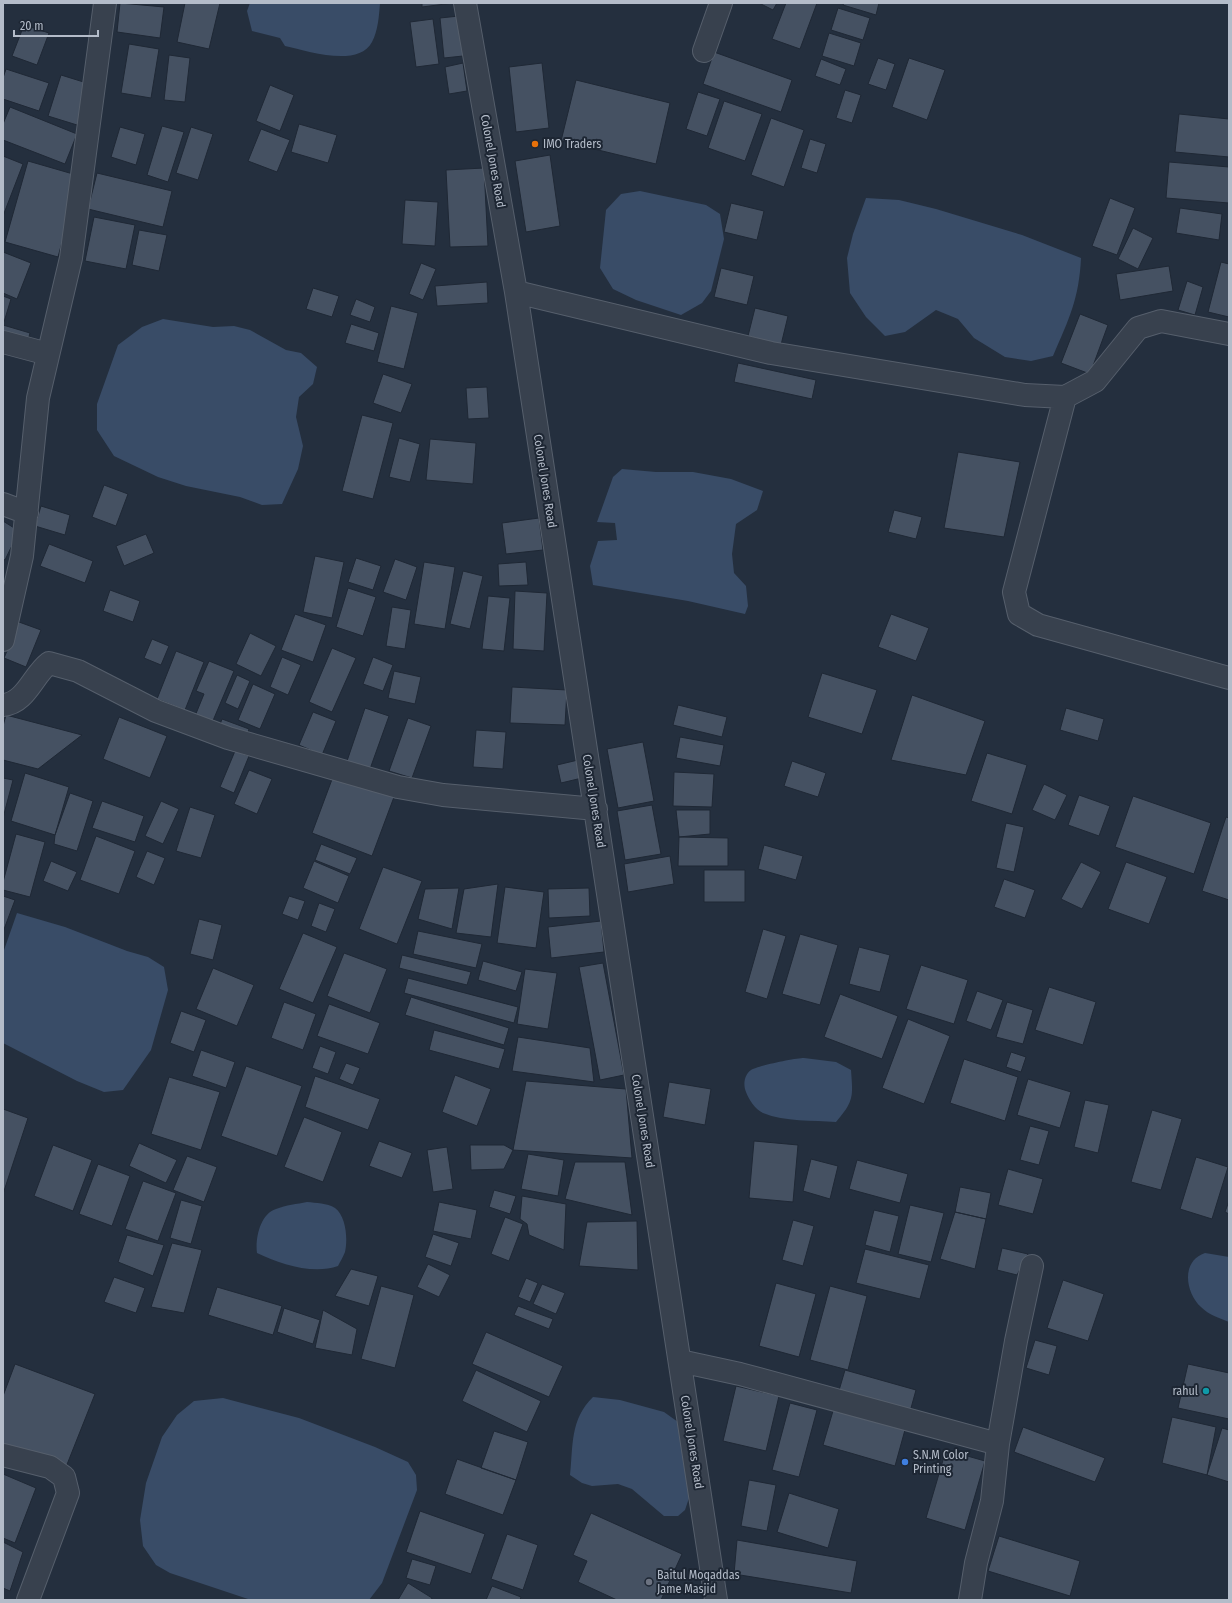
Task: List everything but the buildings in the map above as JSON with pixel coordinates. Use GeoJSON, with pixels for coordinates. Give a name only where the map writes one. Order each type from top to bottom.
{"type":"FeatureCollection","features":[{"type":"Feature","properties":{"kind":"street"},"geometry":{"type":"LineString","coordinates":[[3,640],[22,556],[38,398],[71,258],[105,3]]}},
{"type":"Feature","properties":{"kind":"street","name":"Colonel Jones Road"},"geometry":{"type":"LineString","coordinates":[[465,3],[516,292],[716,1600]]}},
{"type":"Feature","properties":{"kind":"street"},"geometry":{"type":"LineString","coordinates":[[704,51],[721,3]]}},
{"type":"Feature","properties":{"kind":"street"},"geometry":{"type":"LineString","coordinates":[[516,292],[770,353],[1025,395],[1065,397],[1095,381],[1138,328],[1148,324],[1161,321],[1229,334]]}},
{"type":"Feature","properties":{"kind":"street"},"geometry":{"type":"LineString","coordinates":[[3,342],[48,354]]}},
{"type":"Feature","properties":{"kind":"street"},"geometry":{"type":"LineString","coordinates":[[1065,397],[1014,592],[1019,614],[1038,625],[1229,678]]}},
{"type":"Feature","properties":{"kind":"street"},"geometry":{"type":"LineString","coordinates":[[3,504],[27,513]]}},
{"type":"Feature","properties":{"kind":"street"},"geometry":{"type":"LineString","coordinates":[[3,705],[10,704],[24,694],[36,679],[40,669],[49,663],[78,672],[156,711],[228,738],[398,787],[443,795],[596,809]]}},
{"type":"Feature","properties":{"kind":"street"},"geometry":{"type":"LineString","coordinates":[[970,1600],[976,1563],[992,1501],[998,1444],[1016,1341],[1032,1266]]}},
{"type":"Feature","properties":{"kind":"street"},"geometry":{"type":"LineString","coordinates":[[680,1361],[740,1374],[998,1444]]}},
{"type":"Feature","properties":{"kind":"street"},"geometry":{"type":"LineString","coordinates":[[3,1455],[50,1467],[64,1477],[68,1493],[28,1600]]}},
{"type":"Feature","properties":{"kind":"water"},"geometry":{"type":"Polygon","coordinates":[[[250,3],[380,3],[379,18],[374,38],[365,50],[356,54],[332,56],[285,46],[280,38],[252,31],[247,11],[250,3]]]}},
{"type":"Feature","properties":{"kind":"water"},"geometry":{"type":"Polygon","coordinates":[[[640,191],[706,205],[720,214],[724,239],[711,291],[702,303],[681,315],[636,300],[613,289],[600,268],[606,210],[621,194],[640,191]]]}},
{"type":"Feature","properties":{"kind":"water"},"geometry":{"type":"Polygon","coordinates":[[[866,198],[899,200],[936,209],[1022,235],[1081,258],[1078,285],[1072,308],[1053,356],[1031,361],[1005,357],[974,338],[958,319],[936,310],[905,332],[885,336],[866,317],[850,293],[847,258],[853,234],[866,198]]]}},
{"type":"Feature","properties":{"kind":"water"},"geometry":{"type":"Polygon","coordinates":[[[163,319],[213,327],[234,326],[250,330],[286,350],[301,353],[317,367],[313,384],[299,397],[296,417],[303,446],[298,469],[282,504],[262,505],[240,497],[186,486],[158,477],[114,456],[97,430],[97,404],[118,345],[142,327],[163,319]]]}},
{"type":"Feature","properties":{"kind":"water"},"geometry":{"type":"Polygon","coordinates":[[[622,469],[656,472],[693,472],[731,479],[763,491],[757,510],[736,524],[732,554],[734,573],[746,586],[748,606],[745,614],[688,601],[593,585],[590,566],[598,541],[617,540],[615,523],[597,522],[613,477],[622,469]]]}},
{"type":"Feature","properties":{"kind":"water"},"geometry":{"type":"Polygon","coordinates":[[[17,913],[65,927],[127,951],[148,957],[164,967],[168,990],[151,1050],[123,1090],[104,1092],[77,1081],[3,1043],[3,953],[17,913]]]}},
{"type":"Feature","properties":{"kind":"water"},"geometry":{"type":"Polygon","coordinates":[[[804,1058],[836,1062],[851,1070],[851,1098],[846,1109],[836,1122],[790,1119],[772,1116],[757,1109],[747,1095],[745,1080],[751,1070],[776,1062],[804,1058]]]}},
{"type":"Feature","properties":{"kind":"water"},"geometry":{"type":"Polygon","coordinates":[[[307,1202],[332,1206],[342,1216],[346,1234],[346,1247],[338,1266],[307,1269],[276,1261],[257,1253],[258,1234],[262,1221],[266,1216],[280,1208],[307,1202]]]}},
{"type":"Feature","properties":{"kind":"water"},"geometry":{"type":"Polygon","coordinates":[[[1205,1253],[1229,1257],[1229,1322],[1204,1310],[1196,1301],[1189,1285],[1188,1277],[1192,1263],[1197,1257],[1205,1253]]]}},
{"type":"Feature","properties":{"kind":"water"},"geometry":{"type":"Polygon","coordinates":[[[593,1397],[620,1400],[664,1412],[678,1422],[689,1498],[685,1510],[678,1516],[664,1516],[632,1489],[618,1484],[592,1486],[582,1483],[570,1475],[576,1424],[580,1414],[593,1397]]]}},
{"type":"Feature","properties":{"kind":"water"},"geometry":{"type":"Polygon","coordinates":[[[223,1398],[299,1418],[375,1447],[408,1462],[416,1475],[417,1490],[382,1583],[369,1600],[251,1600],[170,1573],[156,1565],[143,1546],[140,1520],[146,1483],[162,1437],[177,1415],[194,1401],[223,1398]]]}},
{"type":"Feature","properties":{"kind":"place","name":"IMO Traders"},"geometry":{"type":"Point","coordinates":[535,144]}},
{"type":"Feature","properties":{"kind":"place","name":"rahul"},"geometry":{"type":"Point","coordinates":[1206,1391]}},
{"type":"Feature","properties":{"kind":"place","name":"S.N.M Color Printing"},"geometry":{"type":"Point","coordinates":[905,1462]}},
{"type":"Feature","properties":{"kind":"place","name":"Baitul Moqaddas Jame Masjid"},"geometry":{"type":"Point","coordinates":[649,1582]}}]}
